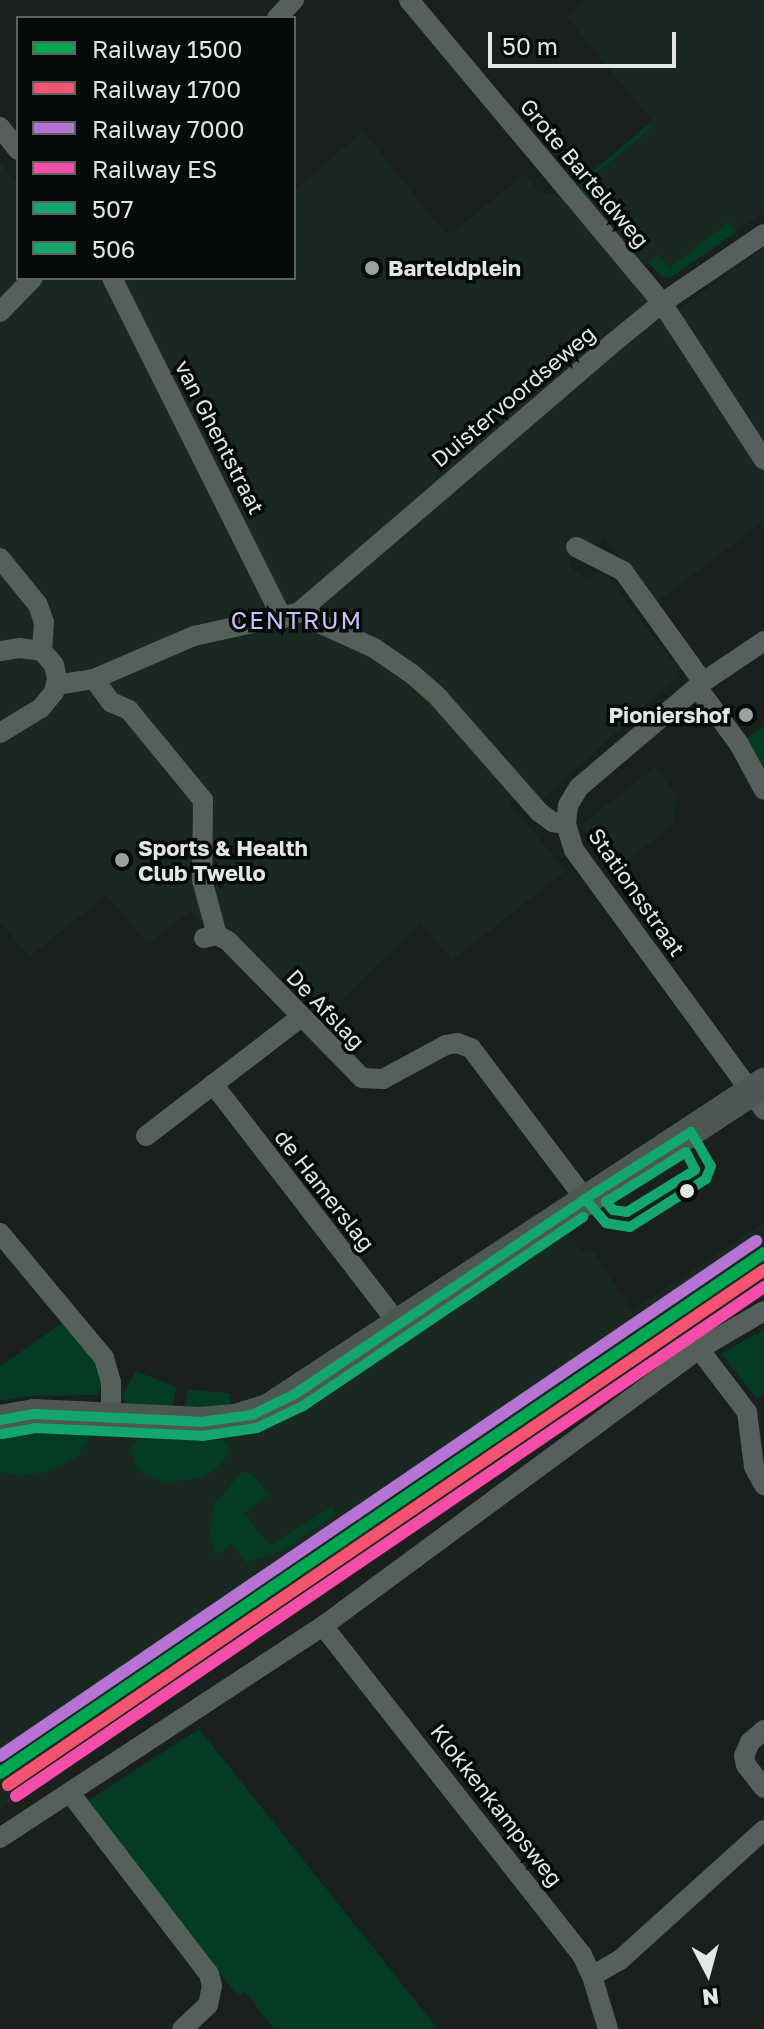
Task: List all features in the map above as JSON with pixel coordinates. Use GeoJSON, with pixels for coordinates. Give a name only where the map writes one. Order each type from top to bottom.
{"type":"FeatureCollection","features":[{"type":"Feature","properties":{"kind":"street"},"geometry":{"type":"LineString","coordinates":[[279,16],[294,0]]}},
{"type":"Feature","properties":{"kind":"street","name":"Grote Barteldweg"},"geometry":{"type":"LineString","coordinates":[[409,0],[662,303],[764,460]]}},
{"type":"Feature","properties":{"kind":"street"},"geometry":{"type":"LineString","coordinates":[[0,127],[16,147]]}},
{"type":"Feature","properties":{"kind":"street","name":"Duistervoordseweg"},"geometry":{"type":"LineString","coordinates":[[56,685],[94,679],[174,642],[283,619],[304,608],[490,445],[662,303],[764,234]]}},
{"type":"Feature","properties":{"kind":"street"},"geometry":{"type":"LineString","coordinates":[[0,312],[31,280]]}},
{"type":"Feature","properties":{"kind":"street","name":"van Ghentstraat"},"geometry":{"type":"LineString","coordinates":[[113,280],[283,619]]}},
{"type":"Feature","properties":{"kind":"street"},"geometry":{"type":"LineString","coordinates":[[576,547],[623,571],[739,744],[764,790]]}},
{"type":"Feature","properties":{"kind":"street"},"geometry":{"type":"LineString","coordinates":[[0,558],[38,605],[44,622],[42,651]]}},
{"type":"Feature","properties":{"kind":"street","name":"Stationsstraat"},"geometry":{"type":"LineString","coordinates":[[304,608],[321,624],[374,648],[412,674],[438,697],[539,812],[553,822],[566,824],[574,850],[760,1095]]}},
{"type":"Feature","properties":{"kind":"street"},"geometry":{"type":"LineString","coordinates":[[566,824],[568,805],[579,787],[700,684],[764,641]]}},
{"type":"Feature","properties":{"kind":"street"},"geometry":{"type":"LineString","coordinates":[[0,651],[19,648],[42,651],[54,665],[56,685],[41,708],[0,733]]}},
{"type":"Feature","properties":{"kind":"street","name":"De Afslag"},"geometry":{"type":"LineString","coordinates":[[94,679],[111,702],[129,710],[203,800],[202,880],[210,936],[228,941],[357,1076],[367,1080],[383,1079],[446,1045],[457,1043],[471,1048],[585,1199]]}},
{"type":"Feature","properties":{"kind":"street"},"geometry":{"type":"LineString","coordinates":[[146,1136],[300,1018]]}},
{"type":"Feature","properties":{"kind":"street","name":"de Hamerslag"},"geometry":{"type":"LineString","coordinates":[[213,1084],[399,1325]]}},
{"type":"Feature","properties":{"kind":"street"},"geometry":{"type":"LineString","coordinates":[[0,1420],[34,1414],[201,1422],[252,1415],[295,1394],[585,1199],[760,1095]]}},
{"type":"Feature","properties":{"kind":"street"},"geometry":{"type":"LineString","coordinates":[[0,1233],[104,1358],[111,1382],[111,1418]]}},
{"type":"Feature","properties":{"kind":"street"},"geometry":{"type":"LineString","coordinates":[[0,1838],[323,1626],[699,1349],[764,1311]]}},
{"type":"Feature","properties":{"kind":"street"},"geometry":{"type":"LineString","coordinates":[[699,1349],[748,1415],[754,1467],[764,1485]]}},
{"type":"Feature","properties":{"kind":"street","name":"Klokkenkampsweg"},"geometry":{"type":"LineString","coordinates":[[323,1626],[545,1904],[592,1976],[608,2029]]}},
{"type":"Feature","properties":{"kind":"street"},"geometry":{"type":"LineString","coordinates":[[764,1730],[747,1746],[744,1756],[746,1765],[764,1788]]}},
{"type":"Feature","properties":{"kind":"street"},"geometry":{"type":"LineString","coordinates":[[70,1793],[209,1974],[212,1986],[208,2005],[182,2029]]}},
{"type":"Feature","properties":{"kind":"street"},"geometry":{"type":"LineString","coordinates":[[592,1976],[620,1960],[762,1836]]}},
{"type":"Feature","properties":{"kind":"shaded area"},"geometry":{"type":"Polygon","coordinates":[[[586,0],[764,0],[764,212],[670,278],[661,276],[649,262],[644,266],[581,190],[580,182],[652,121],[566,16],[586,0]]]}},
{"type":"Feature","properties":{"kind":"shaded area"},"geometry":{"type":"Polygon","coordinates":[[[363,131],[445,233],[454,231],[525,174],[539,192],[553,194],[565,201],[664,320],[764,248],[764,521],[655,603],[605,537],[594,546],[575,540],[565,547],[573,569],[587,581],[597,573],[607,575],[677,668],[677,677],[540,802],[527,787],[509,803],[566,871],[452,960],[420,924],[329,1012],[341,1025],[333,1027],[322,1023],[222,920],[209,921],[202,926],[191,911],[147,944],[107,895],[30,956],[0,923],[0,162],[16,182],[16,280],[296,280],[296,189],[363,131]]]}},
{"type":"Feature","properties":{"kind":"shaded area"},"geometry":{"type":"Polygon","coordinates":[[[655,767],[678,797],[673,825],[615,870],[581,825],[655,767]]]}},
{"type":"Feature","properties":{"kind":"shaded area"},"geometry":{"type":"Polygon","coordinates":[[[764,1222],[764,1291],[0,1810],[0,1433],[260,1423],[262,1429],[298,1414],[568,1232],[582,1253],[590,1247],[632,1311],[764,1222]],[[243,1471],[215,1500],[210,1540],[214,1556],[233,1543],[246,1562],[336,1514],[330,1506],[270,1546],[244,1513],[270,1495],[256,1476],[243,1471]]]}},
{"type":"Feature","properties":{"kind":"green space"},"geometry":{"type":"Polygon","coordinates":[[[650,123],[653,126],[590,179],[600,193],[590,201],[581,190],[580,182],[650,123]]]}},
{"type":"Feature","properties":{"kind":"green space"},"geometry":{"type":"Polygon","coordinates":[[[729,222],[736,232],[670,278],[661,276],[648,262],[658,255],[669,268],[729,222]]]}},
{"type":"Feature","properties":{"kind":"green space"},"geometry":{"type":"Polygon","coordinates":[[[764,726],[764,776],[744,740],[764,726]]]}},
{"type":"Feature","properties":{"kind":"green space"},"geometry":{"type":"Polygon","coordinates":[[[64,1322],[95,1360],[102,1380],[98,1395],[27,1396],[0,1401],[0,1366],[64,1322]]]}},
{"type":"Feature","properties":{"kind":"green space"},"geometry":{"type":"Polygon","coordinates":[[[764,1329],[764,1392],[757,1399],[721,1354],[764,1329]]]}},
{"type":"Feature","properties":{"kind":"green space"},"geometry":{"type":"Polygon","coordinates":[[[136,1371],[176,1387],[172,1410],[126,1408],[123,1393],[136,1371]]]}},
{"type":"Feature","properties":{"kind":"green space"},"geometry":{"type":"Polygon","coordinates":[[[188,1390],[229,1393],[232,1407],[184,1411],[188,1390]]]}},
{"type":"Feature","properties":{"kind":"green space"},"geometry":{"type":"Polygon","coordinates":[[[24,1428],[91,1428],[92,1435],[75,1459],[50,1471],[18,1476],[0,1471],[0,1433],[24,1428]]]}},
{"type":"Feature","properties":{"kind":"green space"},"geometry":{"type":"Polygon","coordinates":[[[142,1439],[221,1440],[228,1444],[230,1452],[217,1468],[200,1478],[166,1482],[146,1476],[137,1468],[131,1451],[134,1443],[142,1439]]]}},
{"type":"Feature","properties":{"kind":"green space"},"geometry":{"type":"Polygon","coordinates":[[[243,1471],[255,1476],[270,1495],[244,1513],[270,1546],[331,1506],[336,1514],[285,1549],[246,1563],[232,1544],[214,1556],[210,1536],[214,1503],[243,1471]]]}},
{"type":"Feature","properties":{"kind":"green space"},"geometry":{"type":"Polygon","coordinates":[[[199,1729],[438,2029],[274,2029],[244,1991],[238,1996],[87,1801],[199,1729]]]}},
{"type":"Feature","properties":{"kind":"rail line","name":"7000"},"geometry":{"type":"LineString","coordinates":[[0,1756],[756,1241]]}},
{"type":"Feature","properties":{"kind":"rail line","name":"1500"},"geometry":{"type":"LineString","coordinates":[[0,1773],[764,1253]]}},
{"type":"Feature","properties":{"kind":"rail line","name":"1700"},"geometry":{"type":"LineString","coordinates":[[8,1785],[764,1270]]}},
{"type":"Feature","properties":{"kind":"rail line","name":"ES"},"geometry":{"type":"LineString","coordinates":[[16,1796],[764,1287]]}},
{"type":"Feature","properties":{"kind":"transit line","name":"507"},"geometry":{"type":"LineString","coordinates":[[691,1132],[711,1166],[706,1179],[630,1227],[606,1223],[585,1199],[691,1132]]}},
{"type":"Feature","properties":{"kind":"transit line","name":"506"},"geometry":{"type":"LineString","coordinates":[[686,1152],[695,1170],[627,1212],[613,1210],[606,1202],[686,1152]]}},
{"type":"Feature","properties":{"kind":"transit line","name":"507"},"geometry":{"type":"LineString","coordinates":[[0,1420],[34,1414],[201,1422],[252,1415],[295,1394],[585,1199]]}},
{"type":"Feature","properties":{"kind":"transit line","name":"506"},"geometry":{"type":"LineString","coordinates":[[2,1434],[35,1428],[202,1436],[257,1428],[303,1406],[583,1217]]}},
{"type":"Feature","properties":{"kind":"place","name":"Barteldplein"},"geometry":{"type":"Point","coordinates":[372,268]}},
{"type":"Feature","properties":{"kind":"place","name":"Pioniershof"},"geometry":{"type":"Point","coordinates":[746,715]}},
{"type":"Feature","properties":{"kind":"place","name":"Sports & Health Club Twello"},"geometry":{"type":"Point","coordinates":[122,860]}},
{"type":"Feature","properties":{"kind":"district","name":"CENTRUM"},"geometry":{"type":"Point","coordinates":[297,620]}}]}
